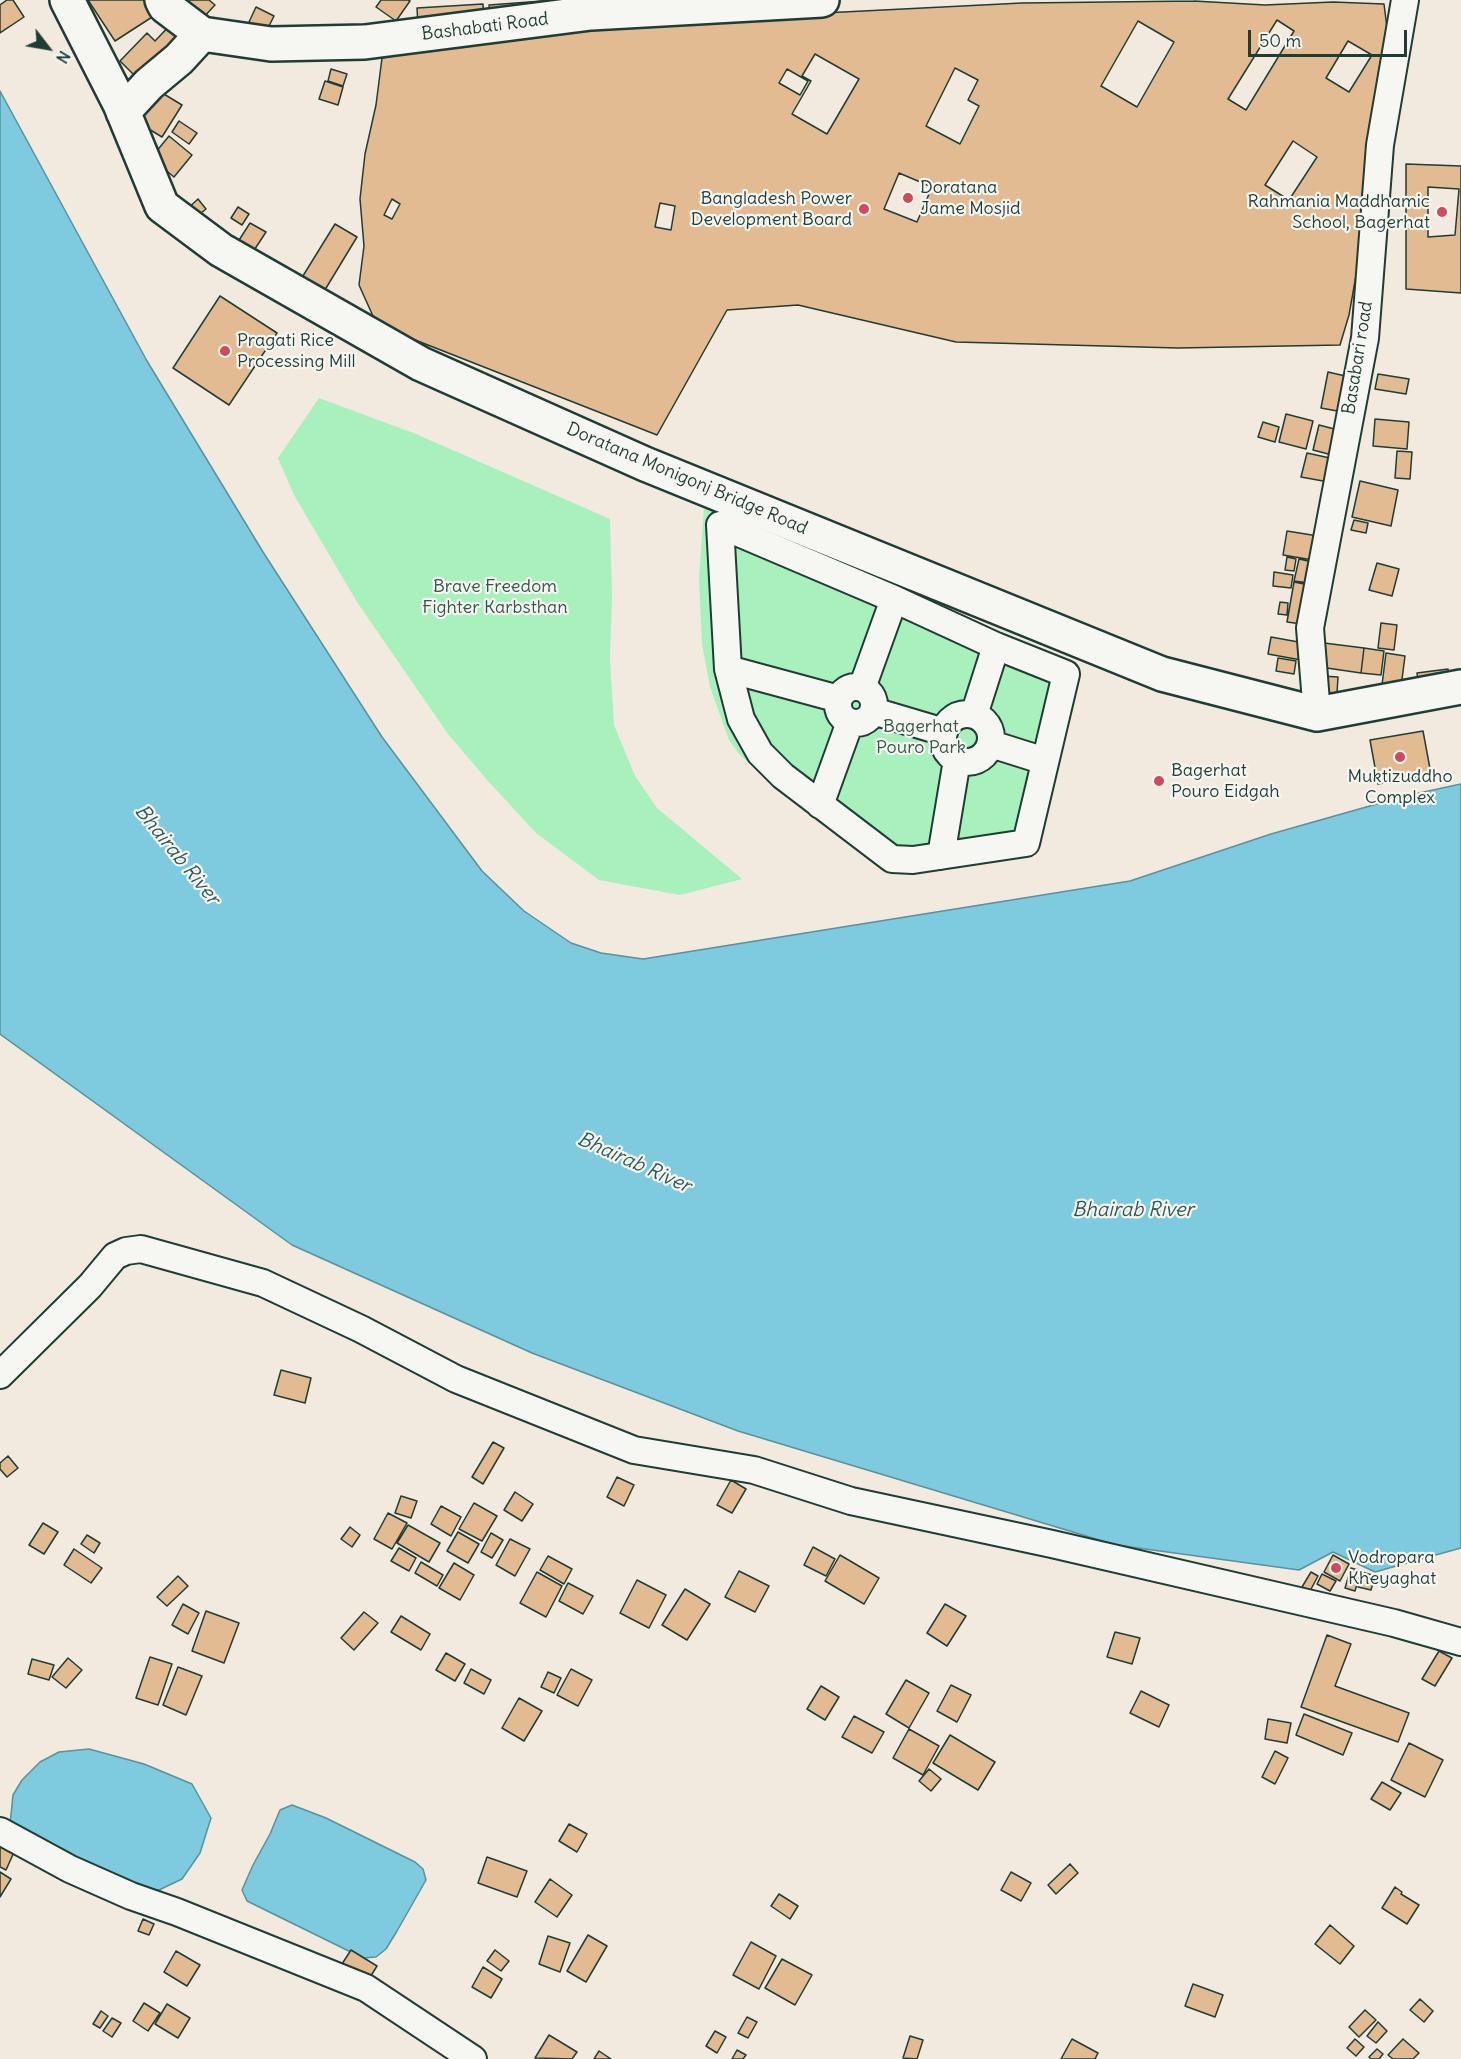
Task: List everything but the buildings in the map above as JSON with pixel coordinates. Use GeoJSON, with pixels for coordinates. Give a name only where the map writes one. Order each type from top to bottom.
{"type":"FeatureCollection","features":[{"type":"Feature","properties":{"kind":"main road","name":"Doratana Monigonj Bridge Road"},"geometry":{"type":"LineString","coordinates":[[67,0],[123,112],[162,206],[220,250],[421,364],[645,464],[1162,674],[1317,714],[1461,687]]}},
{"type":"Feature","properties":{"kind":"main road","name":"Bashabati Road"},"geometry":{"type":"LineString","coordinates":[[162,0],[165,6],[202,34],[271,44],[365,42],[591,13],[822,0]]}},
{"type":"Feature","properties":{"kind":"main road"},"geometry":{"type":"LineString","coordinates":[[123,112],[202,34]]}},
{"type":"Feature","properties":{"kind":"street","name":"Basabari road"},"geometry":{"type":"LineString","coordinates":[[1317,714],[1310,628],[1365,338],[1380,145],[1405,0]]}},
{"type":"Feature","properties":{"kind":"street"},"geometry":{"type":"LineString","coordinates":[[720,525],[894,599],[996,646],[1066,674],[1026,843],[913,860],[892,859],[783,776],[760,753],[741,719],[728,669],[720,525]]}},
{"type":"Feature","properties":{"kind":"street"},"geometry":{"type":"LineString","coordinates":[[862,688],[894,599]]}},
{"type":"Feature","properties":{"kind":"street"},"geometry":{"type":"LineString","coordinates":[[975,715],[996,646]]}},
{"type":"Feature","properties":{"kind":"street"},"geometry":{"type":"LineString","coordinates":[[728,669],[839,699]]}},
{"type":"Feature","properties":{"kind":"street"},"geometry":{"type":"LineString","coordinates":[[862,688],[872,697],[873,711],[864,721],[850,722],[840,713],[839,699],[848,689],[862,688]]}},
{"type":"Feature","properties":{"kind":"street"},"geometry":{"type":"LineString","coordinates":[[873,711],[944,732]]}},
{"type":"Feature","properties":{"kind":"street"},"geometry":{"type":"LineString","coordinates":[[961,715],[975,715],[989,727],[992,736],[991,744],[981,758],[965,762],[957,760],[945,749],[944,732],[947,724],[953,718],[961,715]]}},
{"type":"Feature","properties":{"kind":"street"},"geometry":{"type":"LineString","coordinates":[[820,805],[850,722]]}},
{"type":"Feature","properties":{"kind":"street"},"geometry":{"type":"LineString","coordinates":[[991,744],[1045,761]]}},
{"type":"Feature","properties":{"kind":"street"},"geometry":{"type":"LineString","coordinates":[[941,856],[957,760]]}},
{"type":"Feature","properties":{"kind":"street"},"geometry":{"type":"LineString","coordinates":[[0,1375],[90,1286],[114,1256],[126,1251],[141,1249],[263,1282],[362,1329],[456,1379],[634,1450],[754,1470],[851,1501],[1063,1546],[1383,1620],[1461,1642]]}},
{"type":"Feature","properties":{"kind":"street"},"geometry":{"type":"LineString","coordinates":[[0,1831],[70,1869],[131,1896],[177,1912],[366,1988],[473,2059]]}},
{"type":"Feature","properties":{"kind":"green space","name":"Brave Freedom Fighter Karbsthan"},"geometry":{"type":"Polygon","coordinates":[[[319,398],[416,434],[610,519],[612,595],[610,659],[614,725],[635,776],[657,808],[742,879],[680,895],[599,880],[536,833],[488,781],[448,734],[357,602],[294,495],[278,458],[319,398]]]}},
{"type":"Feature","properties":{"kind":"green space","name":"Bagerhat Pouro Park"},"geometry":{"type":"Polygon","coordinates":[[[704,508],[1077,665],[1033,848],[884,866],[876,864],[788,797],[739,754],[729,740],[710,687],[702,644],[699,578],[704,508]]]}},
{"type":"Feature","properties":{"kind":"water","name":"Bhairab River"},"geometry":{"type":"Polygon","coordinates":[[[0,91],[147,361],[263,552],[382,737],[482,871],[524,911],[571,943],[601,953],[643,959],[1130,881],[1271,834],[1405,796],[1461,784],[1461,1548],[1375,1572],[1333,1552],[1299,1570],[1116,1545],[738,1431],[532,1353],[292,1245],[0,1034],[0,91]]]}},
{"type":"Feature","properties":{"kind":"water"},"geometry":{"type":"Polygon","coordinates":[[[89,1749],[144,1764],[192,1784],[211,1818],[200,1853],[182,1879],[159,1890],[135,1890],[10,1824],[13,1795],[22,1780],[40,1762],[59,1752],[89,1749]]]}},
{"type":"Feature","properties":{"kind":"water"},"geometry":{"type":"Polygon","coordinates":[[[292,1805],[326,1818],[415,1862],[423,1869],[426,1880],[386,1949],[376,1957],[363,1958],[247,1901],[242,1890],[253,1865],[280,1810],[292,1805]]]}},
{"type":"Feature","properties":{"kind":"place","name":"Doratana Jame Mosjid"},"geometry":{"type":"Point","coordinates":[908,198]}},
{"type":"Feature","properties":{"kind":"place","name":"Bangladesh Power Development Board"},"geometry":{"type":"Point","coordinates":[864,209]}},
{"type":"Feature","properties":{"kind":"place","name":"Rahmania Maddhamic School, Bagerhat"},"geometry":{"type":"Point","coordinates":[1442,212]}},
{"type":"Feature","properties":{"kind":"place","name":"Pragati Rice Processing Mill"},"geometry":{"type":"Point","coordinates":[225,351]}},
{"type":"Feature","properties":{"kind":"place","name":"Muktizuddho Complex"},"geometry":{"type":"Point","coordinates":[1400,757]}},
{"type":"Feature","properties":{"kind":"place","name":"Bagerhat Pouro Eidgah"},"geometry":{"type":"Point","coordinates":[1159,781]}},
{"type":"Feature","properties":{"kind":"place","name":"Vodropara Kheyaghat"},"geometry":{"type":"Point","coordinates":[1336,1568]}}]}
